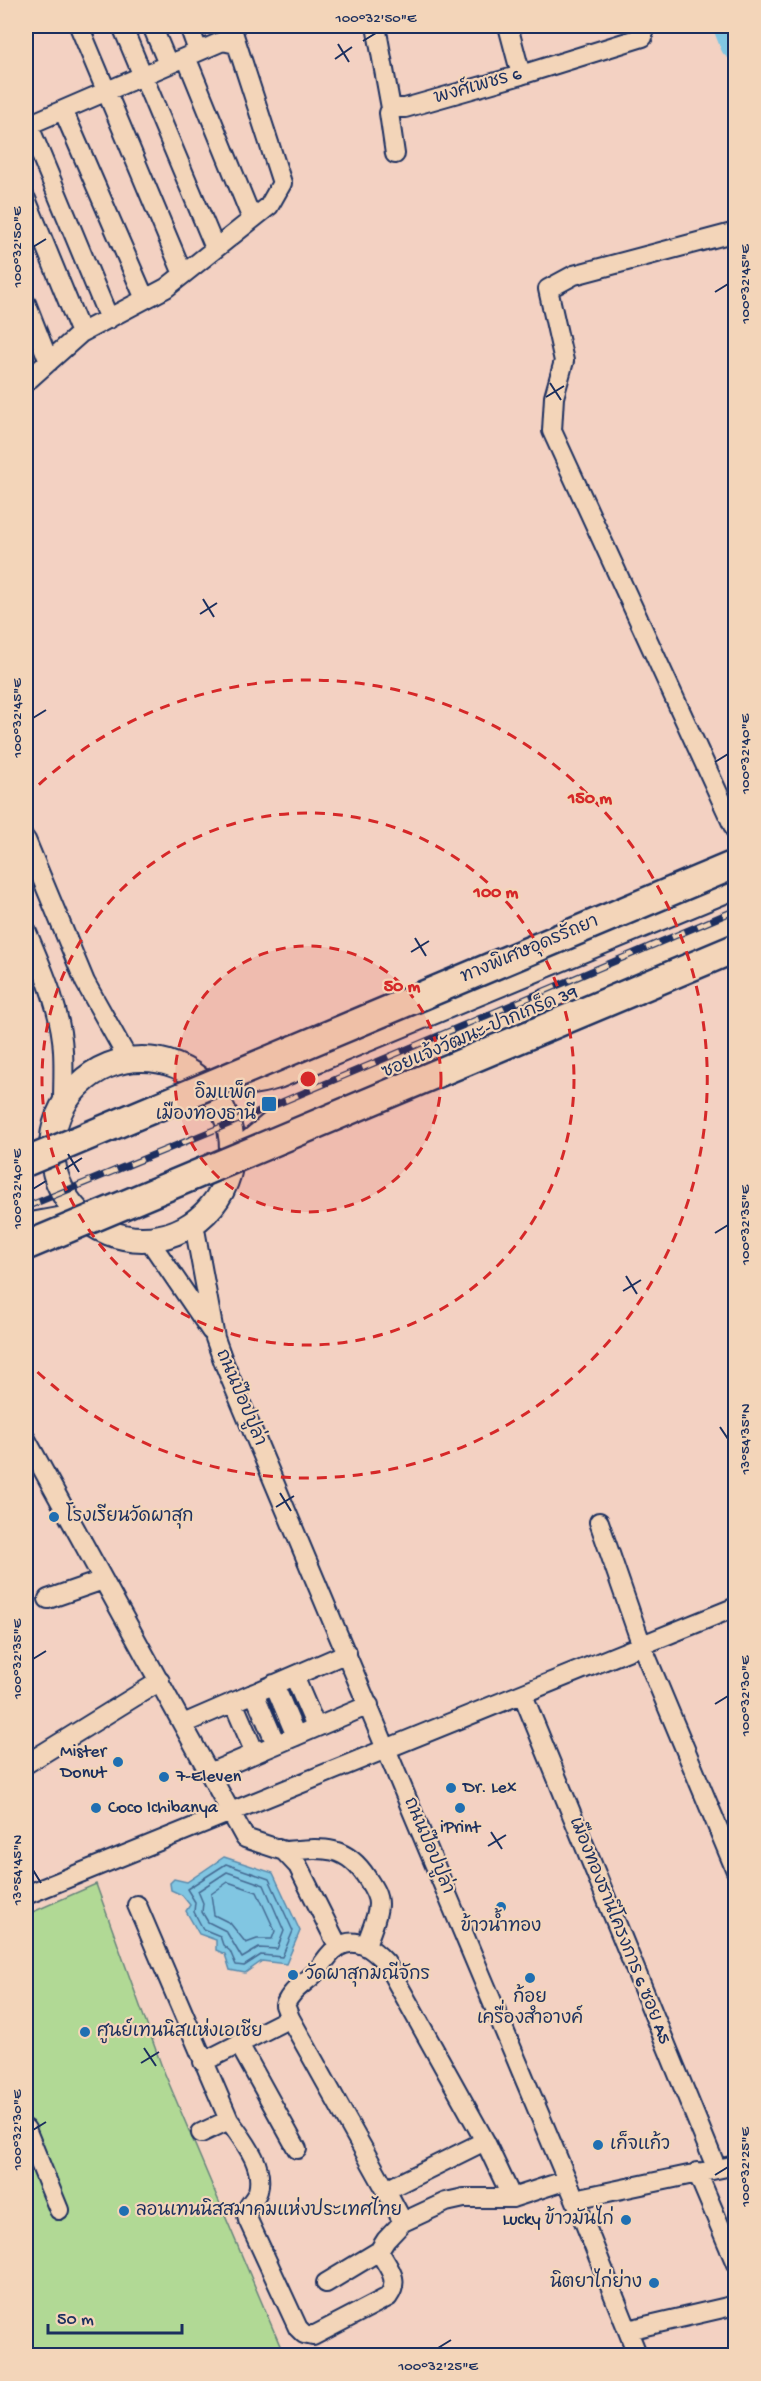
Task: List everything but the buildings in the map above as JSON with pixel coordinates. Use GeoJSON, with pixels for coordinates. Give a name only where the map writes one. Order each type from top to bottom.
{"type":"FeatureCollection","features":[{"type":"Feature","properties":{"kind":"highway","name":"ทางพิเศษอุดรรัถยา"},"geometry":{"type":"LineString","coordinates":[[26,1162],[735,864]]}},
{"type":"Feature","properties":{"kind":"highway"},"geometry":{"type":"LineString","coordinates":[[26,1246],[735,948]]}},
{"type":"Feature","properties":{"kind":"main road","name":"ซอยแจ้งวัฒนะ-ปากเกร็ด 39"},"geometry":{"type":"LineString","coordinates":[[203,1082],[235,1085],[255,1083],[278,1076],[735,885]]}},
{"type":"Feature","properties":{"kind":"main road","name":"ซอยแจ้งวัฒนะ-ปากเกร็ด 39"},"geometry":{"type":"LineString","coordinates":[[233,1156],[284,1114],[448,1048],[735,923]]}},
{"type":"Feature","properties":{"kind":"main road","name":"ซอยแจ้งวัฒนะ-ปากเกร็ด 39"},"geometry":{"type":"LineString","coordinates":[[128,1059],[168,1062],[203,1082],[220,1103],[231,1129],[233,1156],[227,1183],[214,1206],[194,1224],[173,1235],[149,1240],[112,1235],[80,1216],[59,1185],[51,1149],[54,1125],[63,1103],[80,1082],[102,1067],[128,1059]]}},
{"type":"Feature","properties":{"kind":"main road"},"geometry":{"type":"LineString","coordinates":[[26,1172],[51,1149]]}},
{"type":"Feature","properties":{"kind":"main road"},"geometry":{"type":"LineString","coordinates":[[26,1226],[80,1216]]}},
{"type":"Feature","properties":{"kind":"street"},"geometry":{"type":"LineString","coordinates":[[79,26],[183,274]]}},
{"type":"Feature","properties":{"kind":"street"},"geometry":{"type":"LineString","coordinates":[[122,26],[215,248]]}},
{"type":"Feature","properties":{"kind":"street"},"geometry":{"type":"LineString","coordinates":[[152,26],[168,64]]}},
{"type":"Feature","properties":{"kind":"street"},"geometry":{"type":"LineString","coordinates":[[189,26],[192,54],[252,219]]}},
{"type":"Feature","properties":{"kind":"street"},"geometry":{"type":"LineString","coordinates":[[26,382],[81,333],[166,288],[269,206],[282,183],[231,26]]}},
{"type":"Feature","properties":{"kind":"street"},"geometry":{"type":"LineString","coordinates":[[376,26],[391,108],[389,113],[395,154]]}},
{"type":"Feature","properties":{"kind":"street"},"geometry":{"type":"LineString","coordinates":[[508,26],[521,75]]}},
{"type":"Feature","properties":{"kind":"street","name":"พงศ์เพชร 6"},"geometry":{"type":"LineString","coordinates":[[391,108],[405,108],[521,75],[641,31]]}},
{"type":"Feature","properties":{"kind":"street"},"geometry":{"type":"LineString","coordinates":[[108,319],[26,124],[223,40],[236,44]]}},
{"type":"Feature","properties":{"kind":"street"},"geometry":{"type":"LineString","coordinates":[[63,110],[145,299]]}},
{"type":"Feature","properties":{"kind":"street"},"geometry":{"type":"LineString","coordinates":[[26,200],[81,333]]}},
{"type":"Feature","properties":{"kind":"street"},"geometry":{"type":"LineString","coordinates":[[735,232],[574,275],[548,289],[564,361],[554,397],[552,431],[735,831]]}},
{"type":"Feature","properties":{"kind":"street"},"geometry":{"type":"LineString","coordinates":[[26,303],[49,362]]}},
{"type":"Feature","properties":{"kind":"street"},"geometry":{"type":"LineString","coordinates":[[26,840],[85,982],[128,1059]]}},
{"type":"Feature","properties":{"kind":"street"},"geometry":{"type":"LineString","coordinates":[[26,930],[43,970],[56,1010],[63,1050],[63,1103]]}},
{"type":"Feature","properties":{"kind":"street"},"geometry":{"type":"LineString","coordinates":[[194,1224],[215,1338]]}},
{"type":"Feature","properties":{"kind":"street"},"geometry":{"type":"LineString","coordinates":[[149,1240],[215,1338]]}},
{"type":"Feature","properties":{"kind":"street","name":"ถนนป๊อปปูล่า"},"geometry":{"type":"LineString","coordinates":[[215,1338],[638,2355]]}},
{"type":"Feature","properties":{"kind":"street"},"geometry":{"type":"LineString","coordinates":[[26,1439],[245,1838],[284,1851],[329,1848],[344,1855],[361,1869],[376,1893],[378,1904],[366,1945]]}},
{"type":"Feature","properties":{"kind":"street"},"geometry":{"type":"LineString","coordinates":[[599,1522],[642,1646],[735,1871]]}},
{"type":"Feature","properties":{"kind":"street"},"geometry":{"type":"LineString","coordinates":[[48,1599],[103,1580]]}},
{"type":"Feature","properties":{"kind":"street"},"geometry":{"type":"LineString","coordinates":[[26,1895],[735,1607]]}},
{"type":"Feature","properties":{"kind":"street"},"geometry":{"type":"LineString","coordinates":[[183,1724],[347,1653]]}},
{"type":"Feature","properties":{"kind":"street"},"geometry":{"type":"LineString","coordinates":[[294,1676],[316,1727]]}},
{"type":"Feature","properties":{"kind":"street"},"geometry":{"type":"LineString","coordinates":[[26,1764],[160,1681]]}},
{"type":"Feature","properties":{"kind":"street"},"geometry":{"type":"LineString","coordinates":[[274,1684],[296,1736]]}},
{"type":"Feature","properties":{"kind":"street"},"geometry":{"type":"LineString","coordinates":[[254,1693],[276,1744]]}},
{"type":"Feature","properties":{"kind":"street","name":"เมืองทองธานีโครงการ 6 ซอย A5"},"geometry":{"type":"LineString","coordinates":[[523,1695],[716,2167]]}},
{"type":"Feature","properties":{"kind":"street"},"geometry":{"type":"LineString","coordinates":[[233,1702],[255,1753]]}},
{"type":"Feature","properties":{"kind":"street"},"geometry":{"type":"LineString","coordinates":[[209,1773],[369,1705]]}},
{"type":"Feature","properties":{"kind":"street"},"geometry":{"type":"LineString","coordinates":[[284,1851],[298,1866],[338,1946]]}},
{"type":"Feature","properties":{"kind":"street"},"geometry":{"type":"LineString","coordinates":[[137,1905],[229,2120],[254,2158],[260,2181],[257,2194],[246,2211],[248,2220],[298,2328],[304,2334],[313,2336],[388,2297],[394,2289],[395,2281],[379,2251]]}},
{"type":"Feature","properties":{"kind":"street"},"geometry":{"type":"LineString","coordinates":[[403,2222],[290,2018],[285,2005],[289,1994],[315,1973],[338,1946],[354,1943],[366,1945],[386,1963],[512,2198]]}},
{"type":"Feature","properties":{"kind":"street"},"geometry":{"type":"LineString","coordinates":[[203,2062],[290,2018]]}},
{"type":"Feature","properties":{"kind":"street"},"geometry":{"type":"LineString","coordinates":[[239,2044],[297,2150]]}},
{"type":"Feature","properties":{"kind":"street"},"geometry":{"type":"LineString","coordinates":[[201,2133],[229,2120]]}},
{"type":"Feature","properties":{"kind":"street"},"geometry":{"type":"LineString","coordinates":[[26,2129],[59,2210]]}},
{"type":"Feature","properties":{"kind":"street"},"geometry":{"type":"LineString","coordinates":[[386,2190],[484,2142]]}},
{"type":"Feature","properties":{"kind":"street"},"geometry":{"type":"LineString","coordinates":[[575,2199],[716,2167],[735,2165]]}},
{"type":"Feature","properties":{"kind":"street"},"geometry":{"type":"LineString","coordinates":[[697,2172],[735,2264]]}},
{"type":"Feature","properties":{"kind":"street"},"geometry":{"type":"LineString","coordinates":[[326,2283],[379,2251],[403,2222],[446,2202],[464,2198],[512,2198],[567,2180]]}},
{"type":"Feature","properties":{"kind":"street"},"geometry":{"type":"LineString","coordinates":[[628,2331],[735,2305]]}},
{"type":"Feature","properties":{"kind":"green space","name":"ลอนเทนนิสสมาคมแห่งประเทศไทย"},"geometry":{"type":"Polygon","coordinates":[[[96,1884],[162,2067],[284,2355],[26,2355],[26,1915],[96,1884]]]}},
{"type":"Feature","properties":{"kind":"water"},"geometry":{"type":"Polygon","coordinates":[[[224,1857],[273,1873],[300,1931],[286,1964],[262,1961],[245,1973],[230,1970],[225,1954],[216,1950],[216,1940],[199,1934],[186,1911],[190,1905],[182,1895],[171,1890],[170,1883],[174,1879],[187,1882],[224,1857]]]}},
{"type":"Feature","properties":{"kind":"waterway"},"geometry":{"type":"LineString","coordinates":[[729,26],[736,44]]}},
{"type":"Feature","properties":{"kind":"railway"},"geometry":{"type":"LineString","coordinates":[[26,1207],[270,1107],[736,910]]}},
{"type":"Feature","properties":{"kind":"place","name":"อิมแพ็ค เมืองทองธานี"},"geometry":{"type":"Point","coordinates":[269,1104]}},
{"type":"Feature","properties":{"kind":"place","name":"โรงเรียนวัดผาสุก"},"geometry":{"type":"Point","coordinates":[54,1517]}},
{"type":"Feature","properties":{"kind":"place","name":"Mister Donut"},"geometry":{"type":"Point","coordinates":[118,1762]}},
{"type":"Feature","properties":{"kind":"place","name":"7-Eleven"},"geometry":{"type":"Point","coordinates":[164,1777]}},
{"type":"Feature","properties":{"kind":"place","name":"Dr. Lex"},"geometry":{"type":"Point","coordinates":[451,1788]}},
{"type":"Feature","properties":{"kind":"place","name":"Coco Ichibanya"},"geometry":{"type":"Point","coordinates":[96,1808]}},
{"type":"Feature","properties":{"kind":"place","name":"iPrint"},"geometry":{"type":"Point","coordinates":[460,1808]}},
{"type":"Feature","properties":{"kind":"place","name":"ข้าวน้ำทอง"},"geometry":{"type":"Point","coordinates":[501,1907]}},
{"type":"Feature","properties":{"kind":"place","name":"วัดผาสุกมณีจักร"},"geometry":{"type":"Point","coordinates":[293,1975]}},
{"type":"Feature","properties":{"kind":"place","name":"ก้อย เครื่องสำอางค์"},"geometry":{"type":"Point","coordinates":[530,1978]}},
{"type":"Feature","properties":{"kind":"place","name":"ศูนย์เทนนิสแห่งเอเชีย"},"geometry":{"type":"Point","coordinates":[85,2032]}},
{"type":"Feature","properties":{"kind":"place","name":"เก็จแก้ว"},"geometry":{"type":"Point","coordinates":[598,2145]}},
{"type":"Feature","properties":{"kind":"place","name":"ลอนเทนนิสสมาคมแห่งประเทศไทย"},"geometry":{"type":"Point","coordinates":[124,2211]}},
{"type":"Feature","properties":{"kind":"place","name":"Lucky ข้าวมันไก่"},"geometry":{"type":"Point","coordinates":[626,2220]}},
{"type":"Feature","properties":{"kind":"place","name":"นิตยาไก่ย่าง"},"geometry":{"type":"Point","coordinates":[654,2283]}}]}
